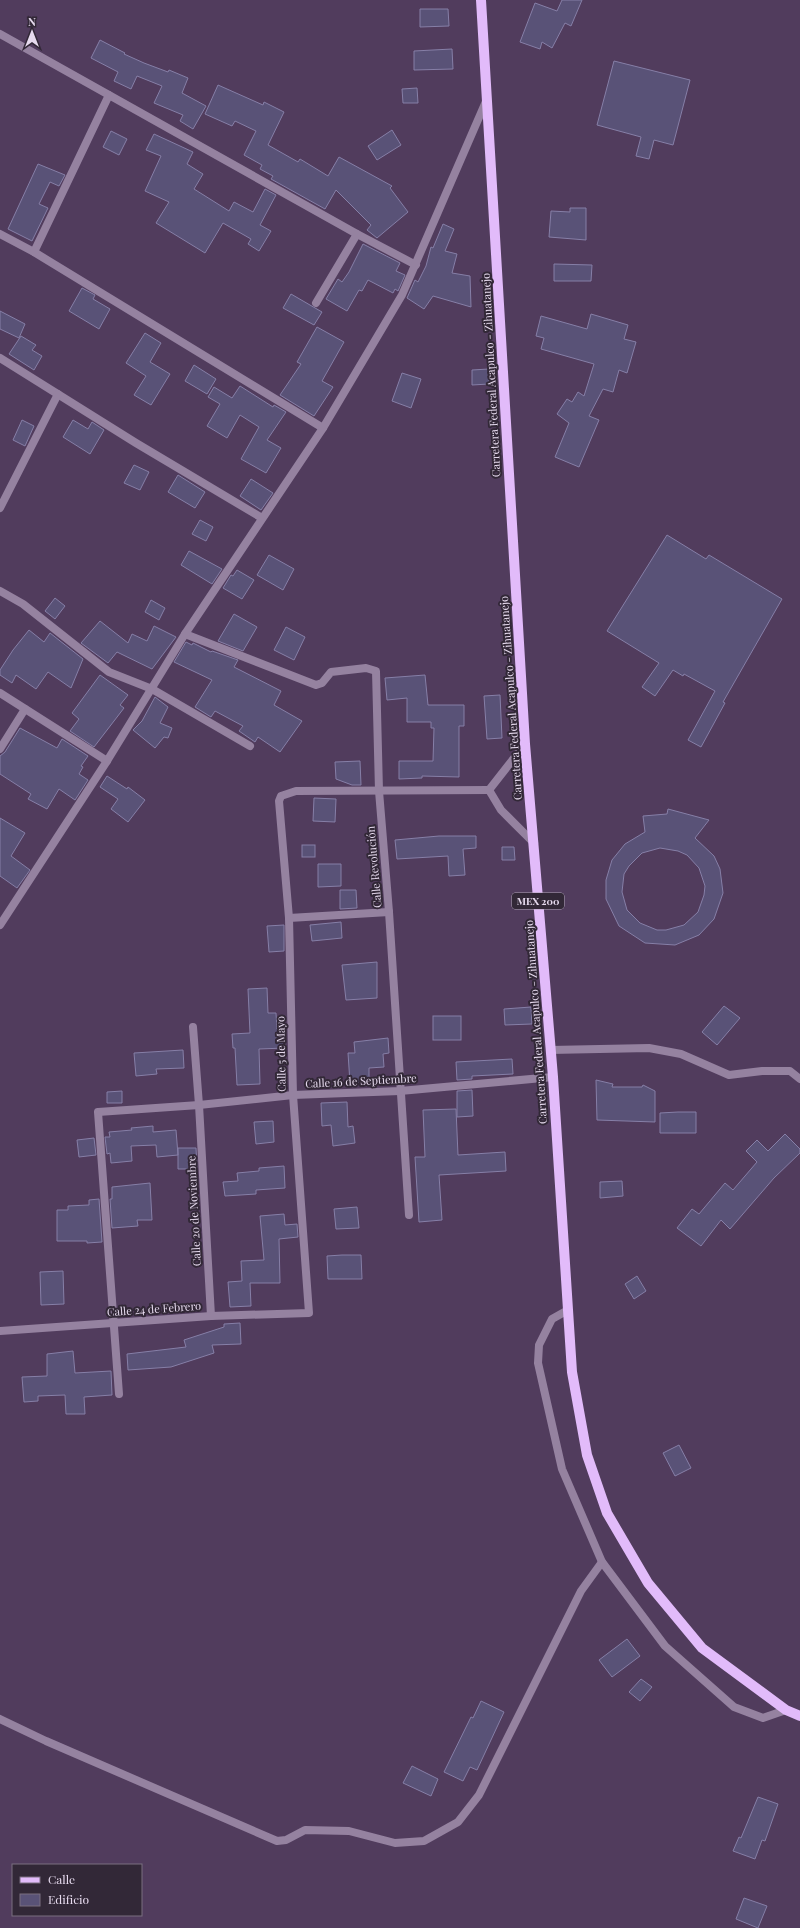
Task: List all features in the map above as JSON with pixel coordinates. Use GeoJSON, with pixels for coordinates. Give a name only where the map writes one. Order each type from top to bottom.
{"type":"FeatureCollection","features":[{"type":"Feature","properties":{"kind":"main road","name":"Carretera Federal Acapulco - Zihuatanejo"},"geometry":{"type":"LineString","coordinates":[[481,0],[525,744],[553,1077],[572,1372],[587,1455],[608,1513],[648,1583],[702,1648],[786,1710],[800,1716]]}},
{"type":"Feature","properties":{"kind":"street"},"geometry":{"type":"LineString","coordinates":[[0,34],[356,234],[416,265]]}},
{"type":"Feature","properties":{"kind":"street"},"geometry":{"type":"LineString","coordinates":[[34,252],[109,96]]}},
{"type":"Feature","properties":{"kind":"street"},"geometry":{"type":"LineString","coordinates":[[0,925],[108,761],[185,634],[323,428],[402,295],[487,98]]}},
{"type":"Feature","properties":{"kind":"street"},"geometry":{"type":"LineString","coordinates":[[0,234],[34,252],[323,428]]}},
{"type":"Feature","properties":{"kind":"street"},"geometry":{"type":"LineString","coordinates":[[316,303],[356,234]]}},
{"type":"Feature","properties":{"kind":"street"},"geometry":{"type":"LineString","coordinates":[[0,358],[136,443],[262,518]]}},
{"type":"Feature","properties":{"kind":"street"},"geometry":{"type":"LineString","coordinates":[[0,508],[58,394]]}},
{"type":"Feature","properties":{"kind":"street"},"geometry":{"type":"LineString","coordinates":[[0,591],[23,604],[109,672],[152,689],[250,746]]}},
{"type":"Feature","properties":{"kind":"street","name":"Calle Revolución"},"geometry":{"type":"LineString","coordinates":[[185,634],[316,684],[322,683],[331,672],[346,669],[366,668],[376,671],[379,791],[389,912],[409,1215]]}},
{"type":"Feature","properties":{"kind":"street"},"geometry":{"type":"LineString","coordinates":[[0,693],[108,761]]}},
{"type":"Feature","properties":{"kind":"street"},"geometry":{"type":"LineString","coordinates":[[0,749],[25,708]]}},
{"type":"Feature","properties":{"kind":"street"},"geometry":{"type":"LineString","coordinates":[[488,790],[525,744]]}},
{"type":"Feature","properties":{"kind":"street"},"geometry":{"type":"LineString","coordinates":[[379,791],[488,790]]}},
{"type":"Feature","properties":{"kind":"street"},"geometry":{"type":"LineString","coordinates":[[488,790],[501,810],[534,843]]}},
{"type":"Feature","properties":{"kind":"street","name":"Calle 5 de Mayo"},"geometry":{"type":"LineString","coordinates":[[309,1313],[293,1095],[289,918],[279,801],[281,796],[296,791],[379,791]]}},
{"type":"Feature","properties":{"kind":"street"},"geometry":{"type":"LineString","coordinates":[[289,918],[389,912]]}},
{"type":"Feature","properties":{"kind":"street","name":"Calle 20 de Noviembre"},"geometry":{"type":"LineString","coordinates":[[193,1027],[199,1105],[210,1316]]}},
{"type":"Feature","properties":{"kind":"street"},"geometry":{"type":"LineString","coordinates":[[550,1050],[648,1048],[681,1054],[729,1075],[762,1071],[790,1071],[800,1079]]}},
{"type":"Feature","properties":{"kind":"street","name":"Calle 16 de Septiembre"},"geometry":{"type":"LineString","coordinates":[[113,1322],[98,1112],[199,1105],[293,1095],[400,1091],[553,1077]]}},
{"type":"Feature","properties":{"kind":"street"},"geometry":{"type":"LineString","coordinates":[[568,1310],[552,1319],[539,1345],[538,1363],[562,1469],[602,1562],[665,1646],[734,1707],[763,1718],[786,1710]]}},
{"type":"Feature","properties":{"kind":"street","name":"Calle 24 de Febrero"},"geometry":{"type":"LineString","coordinates":[[0,1331],[210,1316],[309,1313]]}},
{"type":"Feature","properties":{"kind":"street"},"geometry":{"type":"LineString","coordinates":[[113,1322],[119,1394]]}},
{"type":"Feature","properties":{"kind":"street"},"geometry":{"type":"LineString","coordinates":[[0,1719],[53,1744],[278,1841],[286,1840],[306,1830],[349,1831],[396,1843],[424,1841],[458,1822],[479,1795],[581,1591],[602,1562]]}},
{"type":"Feature","properties":{"kind":"building"},"geometry":{"type":"Polygon","coordinates":[[[562,0],[582,0],[571,26],[565,23],[552,48],[542,42],[540,49],[520,42],[535,3],[557,11],[562,0]]]}},
{"type":"Feature","properties":{"kind":"building"},"geometry":{"type":"Polygon","coordinates":[[[420,9],[448,9],[449,26],[420,27],[420,9]]]}},
{"type":"Feature","properties":{"kind":"building"},"geometry":{"type":"Polygon","coordinates":[[[100,40],[125,53],[124,54],[144,63],[168,72],[169,70],[188,78],[182,93],[206,106],[193,129],[180,121],[183,115],[154,103],[162,86],[137,76],[131,89],[114,81],[118,72],[91,58],[100,40]]]}},
{"type":"Feature","properties":{"kind":"building"},"geometry":{"type":"Polygon","coordinates":[[[452,49],[453,69],[414,70],[414,51],[452,49]]]}},
{"type":"Feature","properties":{"kind":"building"},"geometry":{"type":"Polygon","coordinates":[[[614,61],[690,80],[673,145],[654,140],[649,159],[636,156],[641,137],[597,125],[614,61]]]}},
{"type":"Feature","properties":{"kind":"building"},"geometry":{"type":"Polygon","coordinates":[[[218,85],[263,105],[264,102],[284,112],[268,145],[298,162],[300,159],[328,176],[339,157],[392,186],[390,188],[408,212],[377,238],[367,230],[371,225],[336,190],[325,209],[271,179],[273,176],[260,169],[262,165],[244,155],[256,131],[235,121],[232,126],[205,114],[218,85]]]}},
{"type":"Feature","properties":{"kind":"building"},"geometry":{"type":"Polygon","coordinates":[[[417,88],[418,103],[403,103],[402,89],[417,88]]]}},
{"type":"Feature","properties":{"kind":"building"},"geometry":{"type":"Polygon","coordinates":[[[392,130],[401,145],[377,160],[368,146],[392,130]]]}},
{"type":"Feature","properties":{"kind":"building"},"geometry":{"type":"Polygon","coordinates":[[[111,131],[127,139],[119,155],[103,147],[111,131]]]}},
{"type":"Feature","properties":{"kind":"building"},"geometry":{"type":"Polygon","coordinates":[[[154,134],[193,152],[187,164],[203,174],[194,189],[229,211],[234,202],[253,212],[265,189],[276,195],[260,225],[271,231],[259,251],[248,244],[251,239],[223,223],[205,253],[156,223],[169,202],[145,191],[161,156],[146,150],[154,134]]]}},
{"type":"Feature","properties":{"kind":"building"},"geometry":{"type":"Polygon","coordinates":[[[38,164],[65,175],[59,186],[50,182],[39,204],[48,208],[32,241],[8,229],[38,164]]]}},
{"type":"Feature","properties":{"kind":"building"},"geometry":{"type":"Polygon","coordinates":[[[570,208],[586,208],[586,240],[549,237],[551,211],[570,212],[570,208]]]}},
{"type":"Feature","properties":{"kind":"building"},"geometry":{"type":"Polygon","coordinates":[[[443,224],[454,229],[445,251],[457,254],[452,273],[470,276],[471,307],[433,296],[424,309],[407,298],[415,280],[418,282],[426,266],[431,247],[433,248],[443,224]]]}},
{"type":"Feature","properties":{"kind":"building"},"geometry":{"type":"Polygon","coordinates":[[[363,244],[400,263],[396,271],[405,275],[398,291],[395,289],[393,293],[368,280],[362,291],[359,290],[347,311],[326,299],[338,279],[342,282],[349,272],[363,244]]]}},
{"type":"Feature","properties":{"kind":"building"},"geometry":{"type":"Polygon","coordinates":[[[554,264],[592,265],[591,281],[554,281],[554,264]]]}},
{"type":"Feature","properties":{"kind":"building"},"geometry":{"type":"Polygon","coordinates":[[[82,288],[95,295],[93,299],[110,309],[99,329],[69,311],[82,288]]]}},
{"type":"Feature","properties":{"kind":"building"},"geometry":{"type":"Polygon","coordinates":[[[291,294],[322,312],[314,325],[283,308],[291,294]]]}},
{"type":"Feature","properties":{"kind":"building"},"geometry":{"type":"Polygon","coordinates":[[[0,311],[25,324],[19,338],[0,329],[0,311]]]}},
{"type":"Feature","properties":{"kind":"building"},"geometry":{"type":"Polygon","coordinates":[[[591,314],[628,325],[624,339],[636,342],[627,373],[619,370],[613,392],[603,389],[589,416],[599,420],[579,467],[555,457],[569,423],[557,414],[567,399],[572,402],[578,392],[584,396],[594,364],[541,349],[544,338],[536,336],[541,316],[587,329],[591,314]]]}},
{"type":"Feature","properties":{"kind":"building"},"geometry":{"type":"Polygon","coordinates":[[[317,327],[344,342],[322,381],[333,387],[314,416],[280,395],[301,364],[297,362],[317,327]]]}},
{"type":"Feature","properties":{"kind":"building"},"geometry":{"type":"Polygon","coordinates":[[[145,333],[161,343],[150,362],[170,374],[151,405],[134,395],[146,376],[126,363],[145,333]]]}},
{"type":"Feature","properties":{"kind":"building"},"geometry":{"type":"Polygon","coordinates":[[[21,336],[36,345],[32,350],[42,356],[34,370],[9,354],[21,336]]]}},
{"type":"Feature","properties":{"kind":"building"},"geometry":{"type":"Polygon","coordinates":[[[194,365],[216,379],[207,394],[185,381],[194,365]]]}},
{"type":"Feature","properties":{"kind":"building"},"geometry":{"type":"Polygon","coordinates":[[[489,369],[489,384],[472,385],[472,370],[489,369]]]}},
{"type":"Feature","properties":{"kind":"building"},"geometry":{"type":"Polygon","coordinates":[[[402,373],[421,379],[411,408],[392,401],[402,373]]]}},
{"type":"Feature","properties":{"kind":"building"},"geometry":{"type":"Polygon","coordinates":[[[240,386],[273,407],[274,405],[286,412],[267,440],[281,448],[266,473],[241,459],[259,427],[240,415],[227,438],[207,426],[220,404],[208,397],[214,387],[232,398],[240,386]]]}},
{"type":"Feature","properties":{"kind":"building"},"geometry":{"type":"Polygon","coordinates":[[[22,420],[34,426],[25,446],[13,440],[22,420]]]}},
{"type":"Feature","properties":{"kind":"building"},"geometry":{"type":"Polygon","coordinates":[[[73,420],[88,429],[92,422],[104,430],[90,454],[63,437],[73,420]]]}},
{"type":"Feature","properties":{"kind":"building"},"geometry":{"type":"Polygon","coordinates":[[[134,465],[149,472],[140,490],[124,483],[134,465]]]}},
{"type":"Feature","properties":{"kind":"building"},"geometry":{"type":"Polygon","coordinates":[[[178,475],[205,492],[195,508],[168,492],[178,475]]]}},
{"type":"Feature","properties":{"kind":"building"},"geometry":{"type":"Polygon","coordinates":[[[251,479],[273,493],[261,510],[240,496],[251,479]]]}},
{"type":"Feature","properties":{"kind":"building"},"geometry":{"type":"Polygon","coordinates":[[[200,520],[213,527],[206,541],[192,534],[200,520]]]}},
{"type":"Feature","properties":{"kind":"building"},"geometry":{"type":"Polygon","coordinates":[[[667,535],[706,559],[709,555],[782,599],[723,702],[725,703],[701,747],[688,740],[715,691],[684,674],[683,676],[673,670],[655,696],[642,687],[659,663],[607,631],[667,535]]]}},
{"type":"Feature","properties":{"kind":"building"},"geometry":{"type":"Polygon","coordinates":[[[189,551],[222,569],[212,584],[181,565],[189,551]]]}},
{"type":"Feature","properties":{"kind":"building"},"geometry":{"type":"Polygon","coordinates":[[[269,555],[294,569],[283,590],[257,575],[269,555]]]}},
{"type":"Feature","properties":{"kind":"building"},"geometry":{"type":"Polygon","coordinates":[[[237,570],[254,580],[242,599],[223,588],[231,575],[233,576],[237,570]]]}},
{"type":"Feature","properties":{"kind":"building"},"geometry":{"type":"Polygon","coordinates":[[[55,598],[65,606],[55,619],[45,611],[55,598]]]}},
{"type":"Feature","properties":{"kind":"building"},"geometry":{"type":"Polygon","coordinates":[[[151,600],[165,608],[159,620],[145,612],[151,600]]]}},
{"type":"Feature","properties":{"kind":"building"},"geometry":{"type":"Polygon","coordinates":[[[234,614],[257,627],[243,651],[218,641],[234,614]]]}},
{"type":"Feature","properties":{"kind":"building"},"geometry":{"type":"Polygon","coordinates":[[[100,621],[128,643],[132,634],[147,641],[154,626],[176,637],[152,669],[117,652],[108,663],[81,643],[100,621]]]}},
{"type":"Feature","properties":{"kind":"building"},"geometry":{"type":"Polygon","coordinates":[[[286,627],[305,637],[294,660],[274,650],[286,627]]]}},
{"type":"Feature","properties":{"kind":"building"},"geometry":{"type":"Polygon","coordinates":[[[29,630],[44,642],[50,633],[83,659],[71,688],[48,672],[36,689],[16,675],[12,683],[0,675],[0,670],[13,650],[29,630]]]}},
{"type":"Feature","properties":{"kind":"building"},"geometry":{"type":"Polygon","coordinates":[[[186,642],[192,645],[193,643],[211,652],[212,651],[238,660],[234,667],[281,691],[274,705],[302,721],[280,752],[258,737],[255,742],[239,731],[243,726],[215,711],[211,717],[195,707],[212,680],[174,662],[186,642]]]}},
{"type":"Feature","properties":{"kind":"building"},"geometry":{"type":"Polygon","coordinates":[[[100,675],[128,695],[120,705],[124,708],[94,747],[70,731],[79,719],[72,713],[100,675]]]}},
{"type":"Feature","properties":{"kind":"building"},"geometry":{"type":"Polygon","coordinates":[[[425,675],[428,705],[464,705],[464,726],[459,726],[459,777],[422,776],[422,778],[399,779],[399,761],[433,761],[434,728],[431,728],[431,722],[407,722],[407,698],[387,700],[385,678],[425,675]]]}},
{"type":"Feature","properties":{"kind":"building"},"geometry":{"type":"Polygon","coordinates":[[[500,695],[502,738],[487,739],[484,696],[500,695]]]}},
{"type":"Feature","properties":{"kind":"building"},"geometry":{"type":"Polygon","coordinates":[[[155,697],[168,707],[160,723],[172,728],[168,738],[164,737],[155,748],[133,730],[142,721],[155,697]]]}},
{"type":"Feature","properties":{"kind":"building"},"geometry":{"type":"Polygon","coordinates":[[[20,728],[57,748],[62,739],[88,756],[81,766],[83,767],[79,774],[88,780],[75,800],[59,789],[47,809],[28,799],[31,794],[0,774],[0,756],[5,752],[20,728]]]}},
{"type":"Feature","properties":{"kind":"building"},"geometry":{"type":"Polygon","coordinates":[[[360,761],[361,785],[352,785],[336,779],[335,762],[360,761]]]}},
{"type":"Feature","properties":{"kind":"building"},"geometry":{"type":"Polygon","coordinates":[[[107,776],[127,789],[128,787],[145,800],[128,822],[111,809],[118,799],[100,787],[107,776]]]}},
{"type":"Feature","properties":{"kind":"building"},"geometry":{"type":"Polygon","coordinates":[[[314,798],[336,799],[335,822],[313,821],[314,798]]]}},
{"type":"Feature","properties":{"kind":"building"},"geometry":{"type":"Polygon","coordinates":[[[668,809],[709,820],[695,838],[714,856],[720,869],[723,893],[714,919],[699,935],[675,945],[645,943],[619,926],[606,899],[606,880],[612,860],[625,844],[645,832],[643,816],[667,814],[668,809]],[[660,848],[642,853],[629,866],[624,874],[622,892],[627,910],[640,923],[657,930],[666,930],[684,925],[698,912],[704,895],[705,886],[699,868],[687,855],[678,851],[660,848]]]}},
{"type":"Feature","properties":{"kind":"building"},"geometry":{"type":"Polygon","coordinates":[[[0,818],[25,833],[11,856],[30,870],[17,888],[0,876],[0,818]]]}},
{"type":"Feature","properties":{"kind":"building"},"geometry":{"type":"Polygon","coordinates":[[[439,836],[476,836],[476,848],[463,849],[465,875],[449,876],[448,856],[397,859],[395,840],[439,836]]]}},
{"type":"Feature","properties":{"kind":"building"},"geometry":{"type":"Polygon","coordinates":[[[302,845],[315,845],[315,857],[302,857],[302,845]]]}},
{"type":"Feature","properties":{"kind":"building"},"geometry":{"type":"Polygon","coordinates":[[[502,847],[514,847],[515,860],[502,860],[502,847]]]}},
{"type":"Feature","properties":{"kind":"building"},"geometry":{"type":"Polygon","coordinates":[[[318,864],[341,864],[341,886],[318,887],[318,864]]]}},
{"type":"Feature","properties":{"kind":"building"},"geometry":{"type":"Polygon","coordinates":[[[340,890],[356,890],[357,908],[340,909],[340,890]]]}},
{"type":"Feature","properties":{"kind":"building"},"geometry":{"type":"Polygon","coordinates":[[[341,922],[342,938],[312,941],[310,925],[341,922]]]}},
{"type":"Feature","properties":{"kind":"building"},"geometry":{"type":"Polygon","coordinates":[[[284,925],[284,951],[269,952],[267,926],[284,925]]]}},
{"type":"Feature","properties":{"kind":"building"},"geometry":{"type":"Polygon","coordinates":[[[377,962],[377,998],[346,1000],[342,965],[377,962]]]}},
{"type":"Feature","properties":{"kind":"building"},"geometry":{"type":"Polygon","coordinates":[[[267,988],[268,1013],[276,1013],[277,1029],[284,1029],[285,1048],[259,1049],[260,1084],[237,1085],[235,1048],[233,1048],[232,1034],[250,1033],[248,989],[267,988]]]}},
{"type":"Feature","properties":{"kind":"building"},"geometry":{"type":"Polygon","coordinates":[[[724,1006],[740,1018],[717,1045],[702,1032],[724,1006]]]}},
{"type":"Feature","properties":{"kind":"building"},"geometry":{"type":"Polygon","coordinates":[[[531,1007],[532,1024],[505,1025],[504,1009],[531,1007]]]}},
{"type":"Feature","properties":{"kind":"building"},"geometry":{"type":"Polygon","coordinates":[[[433,1016],[461,1016],[461,1040],[433,1040],[433,1016]]]}},
{"type":"Feature","properties":{"kind":"building"},"geometry":{"type":"Polygon","coordinates":[[[388,1038],[389,1053],[383,1054],[384,1067],[369,1068],[369,1082],[350,1083],[348,1053],[355,1053],[354,1042],[388,1038]]]}},
{"type":"Feature","properties":{"kind":"building"},"geometry":{"type":"Polygon","coordinates":[[[183,1050],[184,1068],[156,1069],[157,1074],[136,1076],[134,1053],[183,1050]]]}},
{"type":"Feature","properties":{"kind":"building"},"geometry":{"type":"Polygon","coordinates":[[[512,1059],[513,1074],[472,1076],[472,1079],[457,1080],[456,1062],[512,1059]]]}},
{"type":"Feature","properties":{"kind":"building"},"geometry":{"type":"Polygon","coordinates":[[[596,1080],[613,1084],[612,1087],[642,1087],[643,1085],[655,1091],[655,1122],[597,1120],[596,1080]]]}},
{"type":"Feature","properties":{"kind":"building"},"geometry":{"type":"Polygon","coordinates":[[[472,1090],[473,1116],[457,1117],[457,1091],[472,1090]]]}},
{"type":"Feature","properties":{"kind":"building"},"geometry":{"type":"Polygon","coordinates":[[[122,1091],[122,1103],[107,1103],[107,1092],[122,1091]]]}},
{"type":"Feature","properties":{"kind":"building"},"geometry":{"type":"Polygon","coordinates":[[[347,1102],[348,1127],[353,1126],[355,1143],[333,1146],[331,1125],[322,1126],[321,1103],[347,1102]]]}},
{"type":"Feature","properties":{"kind":"building"},"geometry":{"type":"Polygon","coordinates":[[[456,1109],[458,1155],[505,1152],[506,1171],[439,1175],[442,1220],[419,1222],[415,1157],[425,1157],[423,1110],[456,1109]]]}},
{"type":"Feature","properties":{"kind":"building"},"geometry":{"type":"Polygon","coordinates":[[[696,1112],[696,1133],[660,1133],[660,1113],[696,1112]]]}},
{"type":"Feature","properties":{"kind":"building"},"geometry":{"type":"Polygon","coordinates":[[[273,1121],[274,1142],[256,1144],[254,1122],[273,1121]]]}},
{"type":"Feature","properties":{"kind":"building"},"geometry":{"type":"Polygon","coordinates":[[[153,1126],[153,1132],[176,1130],[178,1155],[157,1157],[156,1145],[131,1146],[132,1161],[111,1163],[110,1153],[107,1154],[105,1137],[110,1137],[109,1132],[153,1126]]]}},
{"type":"Feature","properties":{"kind":"building"},"geometry":{"type":"Polygon","coordinates":[[[785,1134],[800,1149],[800,1153],[774,1178],[730,1229],[721,1220],[701,1246],[677,1228],[692,1209],[699,1214],[725,1183],[733,1190],[757,1162],[746,1151],[757,1140],[768,1151],[785,1134]]]}},
{"type":"Feature","properties":{"kind":"building"},"geometry":{"type":"Polygon","coordinates":[[[94,1138],[96,1155],[79,1157],[77,1140],[94,1138]]]}},
{"type":"Feature","properties":{"kind":"building"},"geometry":{"type":"Polygon","coordinates":[[[178,1148],[196,1148],[197,1169],[178,1169],[178,1148]]]}},
{"type":"Feature","properties":{"kind":"building"},"geometry":{"type":"Polygon","coordinates":[[[284,1166],[285,1188],[256,1190],[256,1194],[225,1196],[223,1182],[238,1181],[237,1173],[259,1171],[259,1168],[284,1166]]]}},
{"type":"Feature","properties":{"kind":"building"},"geometry":{"type":"Polygon","coordinates":[[[622,1181],[623,1196],[600,1198],[600,1182],[622,1181]]]}},
{"type":"Feature","properties":{"kind":"building"},"geometry":{"type":"Polygon","coordinates":[[[150,1183],[152,1220],[137,1220],[138,1226],[112,1228],[110,1199],[112,1199],[112,1187],[150,1183]]]}},
{"type":"Feature","properties":{"kind":"building"},"geometry":{"type":"Polygon","coordinates":[[[99,1199],[102,1242],[87,1243],[87,1241],[57,1241],[57,1210],[68,1210],[68,1206],[89,1205],[89,1200],[99,1199]]]}},
{"type":"Feature","properties":{"kind":"building"},"geometry":{"type":"Polygon","coordinates":[[[357,1207],[359,1228],[336,1229],[334,1209],[357,1207]]]}},
{"type":"Feature","properties":{"kind":"building"},"geometry":{"type":"Polygon","coordinates":[[[284,1214],[285,1225],[297,1224],[298,1237],[279,1239],[280,1283],[250,1283],[251,1306],[230,1307],[228,1282],[242,1281],[241,1261],[264,1260],[260,1216],[284,1214]]]}},
{"type":"Feature","properties":{"kind":"building"},"geometry":{"type":"Polygon","coordinates":[[[361,1255],[362,1279],[328,1279],[327,1256],[361,1255]]]}},
{"type":"Feature","properties":{"kind":"building"},"geometry":{"type":"Polygon","coordinates":[[[63,1271],[64,1304],[41,1305],[40,1272],[63,1271]]]}},
{"type":"Feature","properties":{"kind":"building"},"geometry":{"type":"Polygon","coordinates":[[[637,1276],[646,1291],[634,1299],[625,1284],[637,1276]]]}},
{"type":"Feature","properties":{"kind":"building"},"geometry":{"type":"Polygon","coordinates":[[[240,1323],[241,1344],[212,1345],[214,1353],[171,1367],[128,1370],[127,1354],[186,1347],[184,1340],[224,1327],[224,1324],[240,1323]]]}},
{"type":"Feature","properties":{"kind":"building"},"geometry":{"type":"Polygon","coordinates":[[[73,1351],[75,1373],[111,1371],[112,1395],[84,1397],[85,1414],[66,1414],[65,1395],[38,1396],[38,1401],[24,1402],[22,1377],[47,1376],[47,1354],[73,1351]]]}},
{"type":"Feature","properties":{"kind":"building"},"geometry":{"type":"Polygon","coordinates":[[[679,1445],[691,1468],[675,1476],[663,1453],[679,1445]]]}},
{"type":"Feature","properties":{"kind":"building"},"geometry":{"type":"Polygon","coordinates":[[[627,1639],[640,1656],[612,1677],[599,1660],[627,1639]]]}},
{"type":"Feature","properties":{"kind":"building"},"geometry":{"type":"Polygon","coordinates":[[[641,1679],[652,1687],[640,1701],[629,1692],[641,1679]]]}},
{"type":"Feature","properties":{"kind":"building"},"geometry":{"type":"Polygon","coordinates":[[[481,1701],[504,1712],[477,1770],[470,1767],[463,1781],[444,1772],[471,1717],[473,1718],[481,1701]]]}},
{"type":"Feature","properties":{"kind":"building"},"geometry":{"type":"Polygon","coordinates":[[[412,1766],[438,1779],[431,1796],[403,1783],[412,1766]]]}},
{"type":"Feature","properties":{"kind":"building"},"geometry":{"type":"Polygon","coordinates":[[[758,1797],[778,1804],[765,1841],[762,1840],[755,1859],[733,1851],[739,1837],[741,1838],[758,1797]]]}},
{"type":"Feature","properties":{"kind":"building"},"geometry":{"type":"Polygon","coordinates":[[[744,1898],[767,1906],[758,1928],[736,1919],[744,1898]]]}}]}
